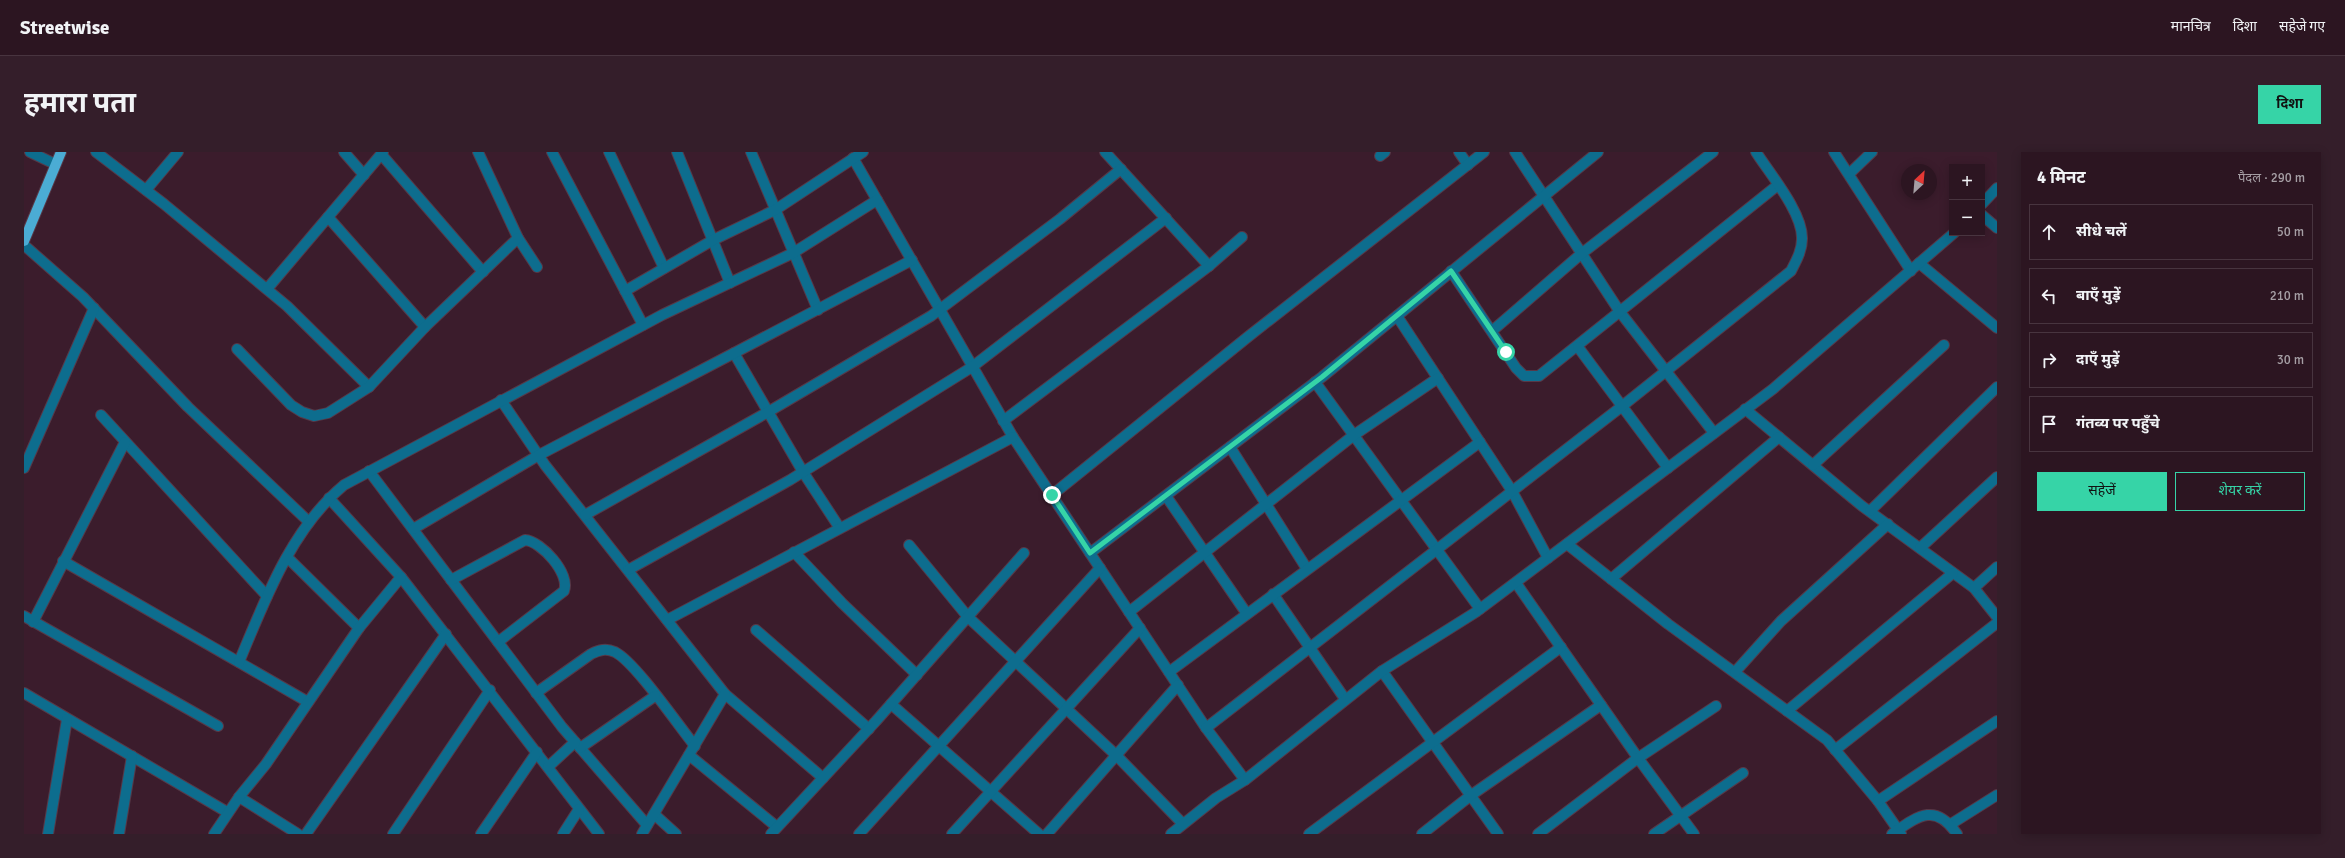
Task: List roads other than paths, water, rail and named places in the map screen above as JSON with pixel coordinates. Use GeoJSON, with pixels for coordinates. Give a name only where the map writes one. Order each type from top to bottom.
{"type":"FeatureCollection","features":[{"type":"Feature","properties":{"kind":"main road"},"geometry":{"type":"LineString","coordinates":[[25,236],[61,152]]}},
{"type":"Feature","properties":{"kind":"street"},"geometry":{"type":"LineString","coordinates":[[30,152],[55,164]]}},
{"type":"Feature","properties":{"kind":"street"},"geometry":{"type":"LineString","coordinates":[[96,152],[146,190],[287,306],[369,387]]}},
{"type":"Feature","properties":{"kind":"street"},"geometry":{"type":"LineString","coordinates":[[146,190],[178,152]]}},
{"type":"Feature","properties":{"kind":"street"},"geometry":{"type":"LineString","coordinates":[[344,152],[364,175]]}},
{"type":"Feature","properties":{"kind":"street"},"geometry":{"type":"LineString","coordinates":[[478,152],[518,238],[537,267]]}},
{"type":"Feature","properties":{"kind":"street"},"geometry":{"type":"LineString","coordinates":[[552,152],[643,325]]}},
{"type":"Feature","properties":{"kind":"street"},"geometry":{"type":"LineString","coordinates":[[609,152],[664,268]]}},
{"type":"Feature","properties":{"kind":"street"},"geometry":{"type":"LineString","coordinates":[[677,152],[730,283]]}},
{"type":"Feature","properties":{"kind":"street"},"geometry":{"type":"LineString","coordinates":[[751,152],[818,310]]}},
{"type":"Feature","properties":{"kind":"street"},"geometry":{"type":"LineString","coordinates":[[625,291],[713,240],[775,210],[862,152]]}},
{"type":"Feature","properties":{"kind":"street"},"geometry":{"type":"LineString","coordinates":[[1105,152],[1209,266]]}},
{"type":"Feature","properties":{"kind":"street"},"geometry":{"type":"LineString","coordinates":[[1459,152],[1468,165]]}},
{"type":"Feature","properties":{"kind":"street"},"geometry":{"type":"LineString","coordinates":[[1052,495],[1249,336],[1484,152]]}},
{"type":"Feature","properties":{"kind":"street"},"geometry":{"type":"LineString","coordinates":[[1515,152],[1620,312],[1714,433]]}},
{"type":"Feature","properties":{"kind":"street"},"geometry":{"type":"LineString","coordinates":[[1090,553],[1315,382],[1598,152]]}},
{"type":"Feature","properties":{"kind":"street"},"geometry":{"type":"LineString","coordinates":[[1492,330],[1581,254],[1713,152]]}},
{"type":"Feature","properties":{"kind":"street"},"geometry":{"type":"LineString","coordinates":[[1206,728],[1666,372],[1791,271],[1800,253],[1802,238],[1795,213],[1778,184],[1756,152]]}},
{"type":"Feature","properties":{"kind":"street"},"geometry":{"type":"LineString","coordinates":[[1834,152],[1910,270]]}},
{"type":"Feature","properties":{"kind":"street"},"geometry":{"type":"LineString","coordinates":[[1849,174],[1872,152]]}},
{"type":"Feature","properties":{"kind":"street"},"geometry":{"type":"LineString","coordinates":[[267,289],[382,153],[483,272]]}},
{"type":"Feature","properties":{"kind":"street"},"geometry":{"type":"LineString","coordinates":[[853,158],[1013,437],[1206,728],[1245,780]]}},
{"type":"Feature","properties":{"kind":"street"},"geometry":{"type":"LineString","coordinates":[[585,515],[768,412],[939,310],[1060,219],[1121,169]]}},
{"type":"Feature","properties":{"kind":"street"},"geometry":{"type":"LineString","coordinates":[[1451,271],[1492,330],[1516,368],[1524,376],[1531,378],[1539,376],[1552,368],[1778,184]]}},
{"type":"Feature","properties":{"kind":"street"},"geometry":{"type":"LineString","coordinates":[[1985,201],[1997,188]]}},
{"type":"Feature","properties":{"kind":"street"},"geometry":{"type":"LineString","coordinates":[[239,662],[267,596],[309,522],[329,498],[344,485],[643,325],[793,252],[877,200]]}},
{"type":"Feature","properties":{"kind":"street"},"geometry":{"type":"LineString","coordinates":[[328,217],[425,327]]}},
{"type":"Feature","properties":{"kind":"street"},"geometry":{"type":"LineString","coordinates":[[628,570],[803,472],[972,367],[1166,218]]}},
{"type":"Feature","properties":{"kind":"street"},"geometry":{"type":"LineString","coordinates":[[1985,218],[1997,228]]}},
{"type":"Feature","properties":{"kind":"street"},"geometry":{"type":"LineString","coordinates":[[1171,834],[1216,798],[1245,780],[1382,671],[1480,610],[1773,389],[1950,236]]}},
{"type":"Feature","properties":{"kind":"street"},"geometry":{"type":"LineString","coordinates":[[1004,421],[1209,266],[1242,237]]}},
{"type":"Feature","properties":{"kind":"street"},"geometry":{"type":"LineString","coordinates":[[237,350],[291,405],[302,412],[314,416],[328,413],[369,387],[425,327],[518,238]]}},
{"type":"Feature","properties":{"kind":"street"},"geometry":{"type":"LineString","coordinates":[[24,245],[94,308],[188,407],[309,522]]}},
{"type":"Feature","properties":{"kind":"street"},"geometry":{"type":"LineString","coordinates":[[413,529],[539,455],[912,260]]}},
{"type":"Feature","properties":{"kind":"street"},"geometry":{"type":"LineString","coordinates":[[1919,263],[1997,328]]}},
{"type":"Feature","properties":{"kind":"street"},"geometry":{"type":"LineString","coordinates":[[24,468],[94,308]]}},
{"type":"Feature","properties":{"kind":"street"},"geometry":{"type":"LineString","coordinates":[[1397,316],[1512,492],[1548,558]]}},
{"type":"Feature","properties":{"kind":"street"},"geometry":{"type":"LineString","coordinates":[[1813,465],[1944,345]]}},
{"type":"Feature","properties":{"kind":"street"},"geometry":{"type":"LineString","coordinates":[[1578,347],[1621,407],[1668,468]]}},
{"type":"Feature","properties":{"kind":"street"},"geometry":{"type":"LineString","coordinates":[[734,353],[803,472],[839,528]]}},
{"type":"Feature","properties":{"kind":"street"},"geometry":{"type":"LineString","coordinates":[[1129,612],[1205,554],[1354,435],[1438,378]]}},
{"type":"Feature","properties":{"kind":"street"},"geometry":{"type":"LineString","coordinates":[[1315,382],[1480,610]]}},
{"type":"Feature","properties":{"kind":"street"},"geometry":{"type":"LineString","coordinates":[[1870,511],[1997,387]]}},
{"type":"Feature","properties":{"kind":"street"},"geometry":{"type":"LineString","coordinates":[[501,400],[539,455],[725,694],[823,778]]}},
{"type":"Feature","properties":{"kind":"street"},"geometry":{"type":"LineString","coordinates":[[1745,409],[1870,511],[1974,588],[1997,617]]}},
{"type":"Feature","properties":{"kind":"street"},"geometry":{"type":"LineString","coordinates":[[101,415],[267,596]]}},
{"type":"Feature","properties":{"kind":"street"},"geometry":{"type":"LineString","coordinates":[[667,620],[1013,437]]}},
{"type":"Feature","properties":{"kind":"street"},"geometry":{"type":"LineString","coordinates":[[1611,579],[1779,437]]}},
{"type":"Feature","properties":{"kind":"street"},"geometry":{"type":"LineString","coordinates":[[34,622],[63,561],[125,442]]}},
{"type":"Feature","properties":{"kind":"street"},"geometry":{"type":"LineString","coordinates":[[1169,672],[1400,499],[1480,442]]}},
{"type":"Feature","properties":{"kind":"street"},"geometry":{"type":"LineString","coordinates":[[1230,447],[1307,569]]}},
{"type":"Feature","properties":{"kind":"street"},"geometry":{"type":"LineString","coordinates":[[370,471],[536,693],[645,830],[725,694]]}},
{"type":"Feature","properties":{"kind":"street"},"geometry":{"type":"LineString","coordinates":[[1920,548],[1997,477]]}},
{"type":"Feature","properties":{"kind":"street"},"geometry":{"type":"LineString","coordinates":[[1166,496],[1247,614]]}},
{"type":"Feature","properties":{"kind":"street"},"geometry":{"type":"LineString","coordinates":[[329,498],[401,576],[599,834]]}},
{"type":"Feature","properties":{"kind":"street"},"geometry":{"type":"LineString","coordinates":[[1735,672],[1781,621],[1888,524]]}},
{"type":"Feature","properties":{"kind":"street"},"geometry":{"type":"LineString","coordinates":[[451,580],[525,540],[532,540],[540,546],[558,566],[565,579],[566,586],[564,591],[498,642]]}},
{"type":"Feature","properties":{"kind":"street"},"geometry":{"type":"LineString","coordinates":[[1567,544],[1668,624],[1827,740],[1878,801],[1897,833],[1920,816],[1932,814],[1941,817],[1950,824],[1957,834]]}},
{"type":"Feature","properties":{"kind":"street"},"geometry":{"type":"LineString","coordinates":[[909,545],[968,617],[1117,756],[1182,824]]}},
{"type":"Feature","properties":{"kind":"street"},"geometry":{"type":"LineString","coordinates":[[794,552],[842,603],[917,675]]}},
{"type":"Feature","properties":{"kind":"street"},"geometry":{"type":"LineString","coordinates":[[689,755],[774,831],[891,704],[1024,553]]}},
{"type":"Feature","properties":{"kind":"street"},"geometry":{"type":"LineString","coordinates":[[288,558],[359,628]]}},
{"type":"Feature","properties":{"kind":"street"},"geometry":{"type":"LineString","coordinates":[[63,561],[308,702]]}},
{"type":"Feature","properties":{"kind":"street"},"geometry":{"type":"LineString","coordinates":[[1974,588],[1997,567]]}},
{"type":"Feature","properties":{"kind":"street"},"geometry":{"type":"LineString","coordinates":[[859,834],[1017,662],[1100,568]]}},
{"type":"Feature","properties":{"kind":"street"},"geometry":{"type":"LineString","coordinates":[[1787,710],[1953,573]]}},
{"type":"Feature","properties":{"kind":"street"},"geometry":{"type":"LineString","coordinates":[[214,834],[227,812],[266,764],[359,628],[401,576]]}},
{"type":"Feature","properties":{"kind":"street"},"geometry":{"type":"LineString","coordinates":[[1516,583],[1638,758],[1694,834]]}},
{"type":"Feature","properties":{"kind":"street"},"geometry":{"type":"LineString","coordinates":[[1273,594],[1345,699]]}},
{"type":"Feature","properties":{"kind":"street"},"geometry":{"type":"LineString","coordinates":[[24,616],[218,726]]}},
{"type":"Feature","properties":{"kind":"street"},"geometry":{"type":"LineString","coordinates":[[1835,750],[1997,623]]}},
{"type":"Feature","properties":{"kind":"street"},"geometry":{"type":"LineString","coordinates":[[952,834],[1068,709],[1140,628]]}},
{"type":"Feature","properties":{"kind":"street"},"geometry":{"type":"LineString","coordinates":[[756,630],[868,729]]}},
{"type":"Feature","properties":{"kind":"street"},"geometry":{"type":"LineString","coordinates":[[306,834],[446,634]]}},
{"type":"Feature","properties":{"kind":"street"},"geometry":{"type":"LineString","coordinates":[[1309,834],[1561,647]]}},
{"type":"Feature","properties":{"kind":"street"},"geometry":{"type":"LineString","coordinates":[[536,693],[591,654],[600,650],[615,652],[632,666],[694,746]]}},
{"type":"Feature","properties":{"kind":"street"},"geometry":{"type":"LineString","coordinates":[[1382,671],[1498,834]]}},
{"type":"Feature","properties":{"kind":"street"},"geometry":{"type":"LineString","coordinates":[[1047,834],[1178,685]]}},
{"type":"Feature","properties":{"kind":"street"},"geometry":{"type":"LineString","coordinates":[[393,834],[490,690]]}},
{"type":"Feature","properties":{"kind":"street"},"geometry":{"type":"LineString","coordinates":[[24,693],[227,812]]}},
{"type":"Feature","properties":{"kind":"street"},"geometry":{"type":"LineString","coordinates":[[548,767],[577,745],[655,696]]}},
{"type":"Feature","properties":{"kind":"street"},"geometry":{"type":"LineString","coordinates":[[891,704],[1039,834]]}},
{"type":"Feature","properties":{"kind":"street"},"geometry":{"type":"LineString","coordinates":[[1422,834],[1470,796],[1602,705]]}},
{"type":"Feature","properties":{"kind":"street"},"geometry":{"type":"LineString","coordinates":[[1538,834],[1638,758],[1716,706]]}},
{"type":"Feature","properties":{"kind":"street"},"geometry":{"type":"LineString","coordinates":[[48,834],[67,719]]}},
{"type":"Feature","properties":{"kind":"street"},"geometry":{"type":"LineString","coordinates":[[1878,801],[1997,721]]}},
{"type":"Feature","properties":{"kind":"street"},"geometry":{"type":"LineString","coordinates":[[481,834],[537,752]]}},
{"type":"Feature","properties":{"kind":"street"},"geometry":{"type":"LineString","coordinates":[[119,834],[132,756]]}},
{"type":"Feature","properties":{"kind":"street"},"geometry":{"type":"LineString","coordinates":[[1654,834],[1743,773]]}},
{"type":"Feature","properties":{"kind":"street"},"geometry":{"type":"LineString","coordinates":[[1950,824],[1997,795]]}},
{"type":"Feature","properties":{"kind":"street"},"geometry":{"type":"LineString","coordinates":[[239,797],[298,834]]}},
{"type":"Feature","properties":{"kind":"street"},"geometry":{"type":"LineString","coordinates":[[563,834],[579,809]]}},
{"type":"Feature","properties":{"kind":"street"},"geometry":{"type":"LineString","coordinates":[[654,814],[676,834]]}}]}
